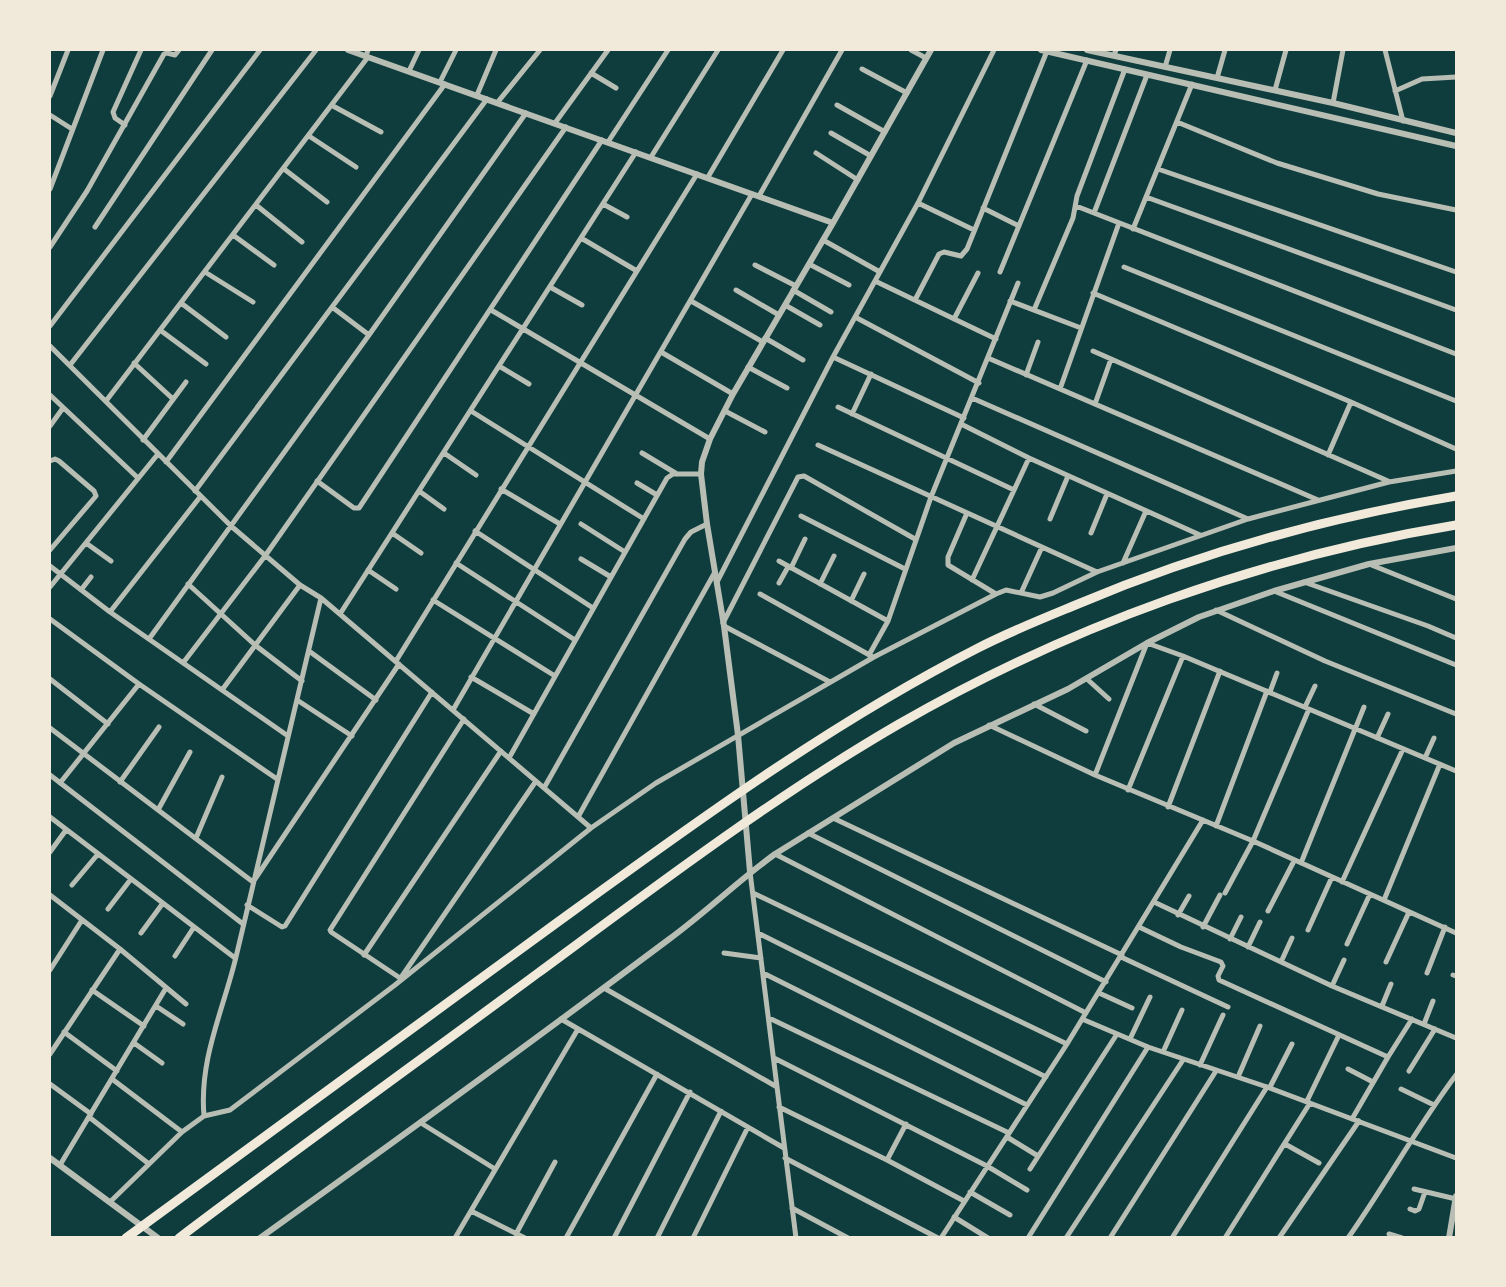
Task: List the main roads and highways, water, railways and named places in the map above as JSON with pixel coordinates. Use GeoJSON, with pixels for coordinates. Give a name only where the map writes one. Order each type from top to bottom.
{"type":"FeatureCollection","features":[{"type":"Feature","properties":{"kind":"highway"},"geometry":{"type":"LineString","coordinates":[[126,1238],[660,848],[826,734],[902,688],[1011,632],[1142,577],[1226,549],[1311,525],[1456,496]]}},
{"type":"Feature","properties":{"kind":"highway"},"geometry":{"type":"LineString","coordinates":[[179,1238],[765,808],[899,724],[959,691],[1064,641],[1188,592],[1341,547],[1456,525]]}}]}
